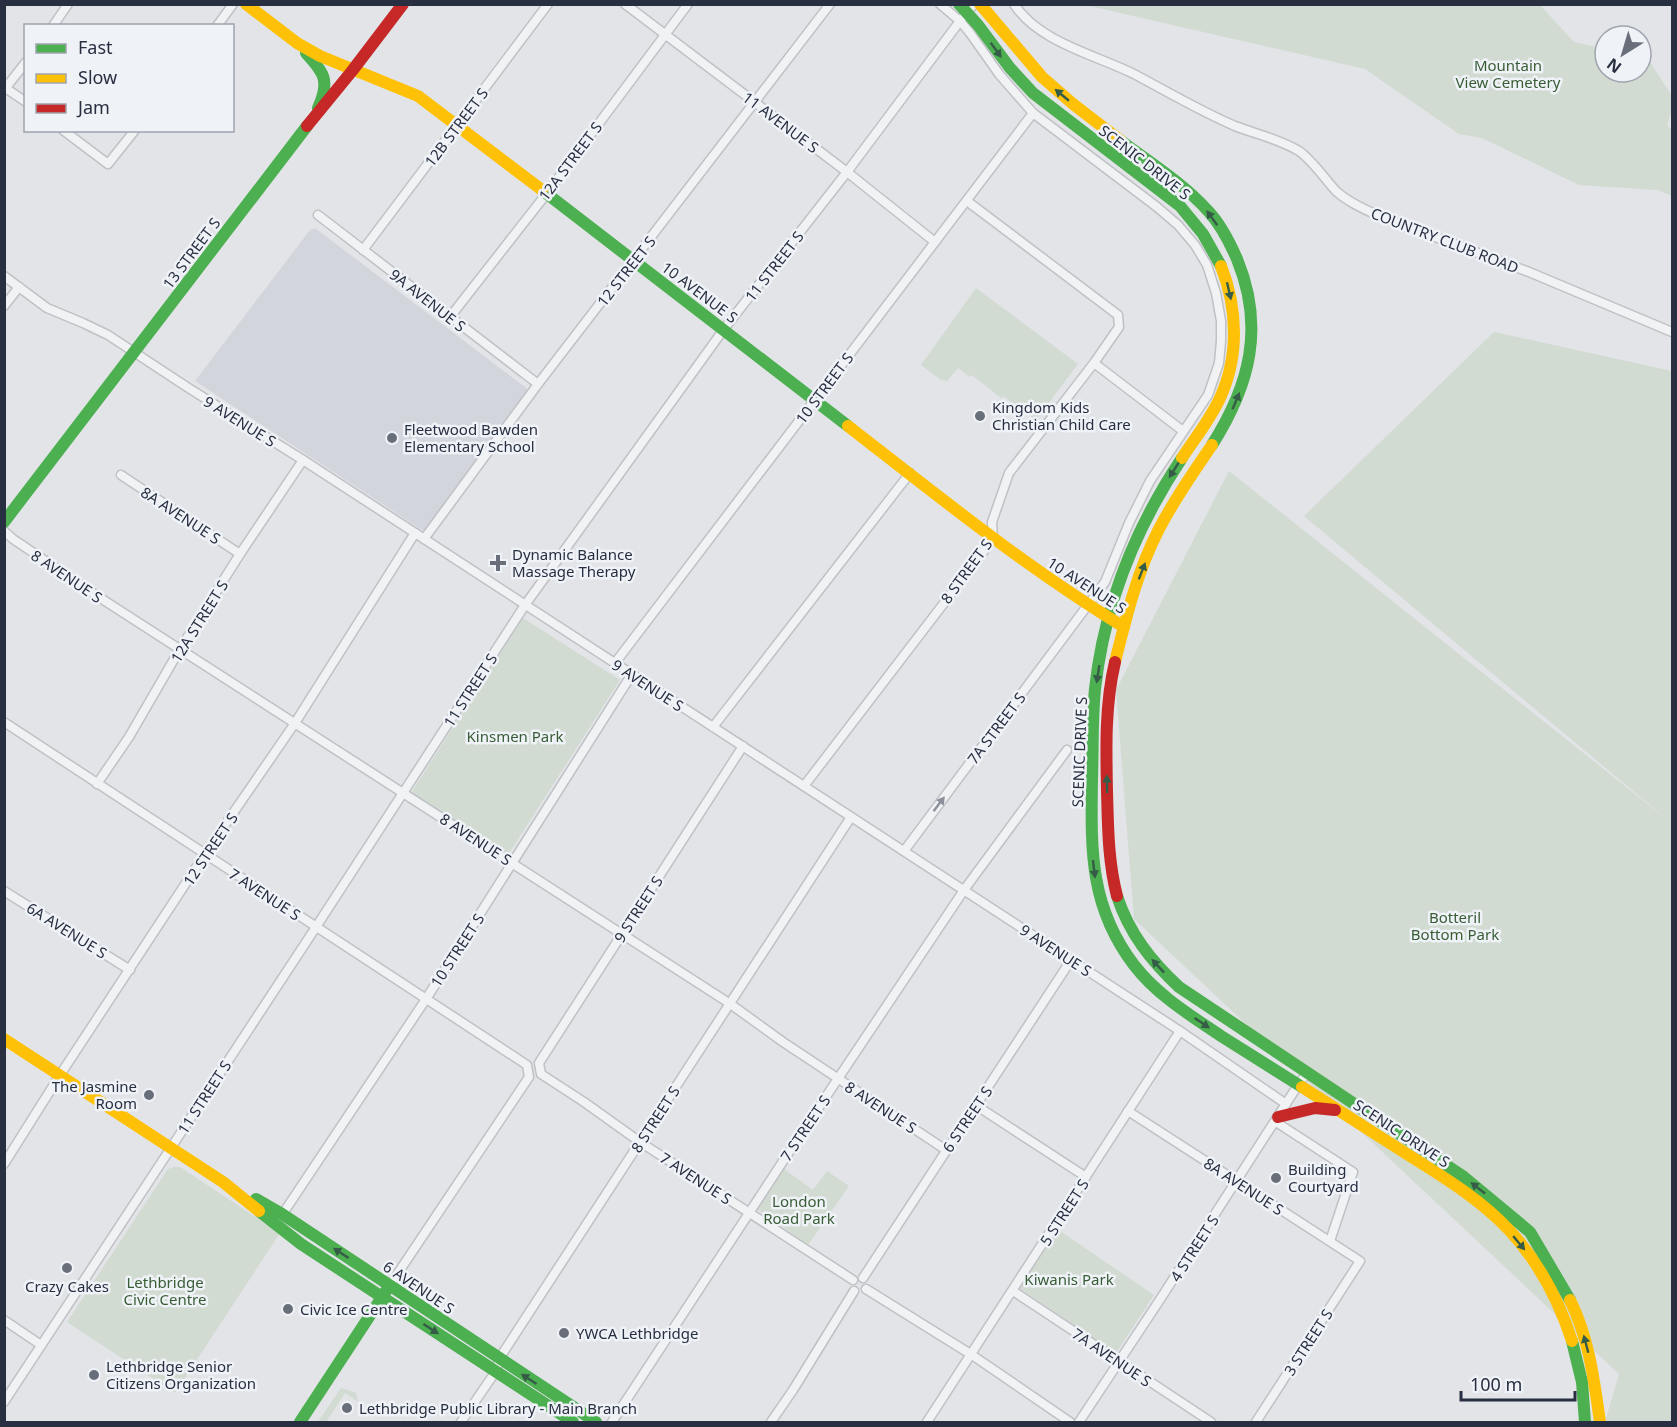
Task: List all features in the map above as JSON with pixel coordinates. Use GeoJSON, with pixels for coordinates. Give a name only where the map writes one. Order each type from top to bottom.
{"type":"FeatureCollection","features":[{"type":"Feature","properties":{"kind":"main road","name":"13 STREET S"},"geometry":{"type":"LineString","coordinates":[[4,522],[311,120],[403,4]]}},
{"type":"Feature","properties":{"kind":"main road","name":"SCENIC DRIVE S"},"geometry":{"type":"LineString","coordinates":[[980,4],[1001,32],[1044,80],[1078,109],[1185,190],[1212,215],[1234,254],[1247,286],[1251,307],[1250,359],[1237,400],[1227,422],[1189,478],[1158,532],[1137,582],[1112,677],[1106,749],[1107,836],[1112,876],[1121,908],[1137,941],[1154,964],[1179,987],[1464,1177],[1530,1232],[1567,1293],[1578,1316],[1593,1370],[1600,1422]]}},
{"type":"Feature","properties":{"kind":"main road","name":"10 AVENUE S"},"geometry":{"type":"LineString","coordinates":[[252,6],[297,43],[320,56],[418,96],[724,329],[993,539],[1088,605],[1124,627]]}},
{"type":"Feature","properties":{"kind":"main road","name":"SCENIC DRIVE S"},"geometry":{"type":"LineString","coordinates":[[965,10],[1002,59],[1034,94],[1180,206],[1210,243],[1229,288],[1235,334],[1231,362],[1220,397],[1178,464],[1135,541],[1108,617],[1096,687],[1093,736],[1092,850],[1095,879],[1104,912],[1121,947],[1150,984],[1197,1020],[1458,1187],[1494,1216],[1524,1248],[1538,1267],[1563,1317],[1582,1379],[1586,1422]]}},
{"type":"Feature","properties":{"kind":"main road"},"geometry":{"type":"LineString","coordinates":[[297,43],[324,72],[326,82],[321,102],[311,120]]}},
{"type":"Feature","properties":{"kind":"main road","name":"6 AVENUE S"},"geometry":{"type":"LineString","coordinates":[[4,1039],[279,1218],[390,1285],[573,1422]]}},
{"type":"Feature","properties":{"kind":"main road"},"geometry":{"type":"LineString","coordinates":[[1277,1119],[1315,1108],[1337,1110]]}},
{"type":"Feature","properties":{"kind":"main road","name":"6 AVENUE S"},"geometry":{"type":"LineString","coordinates":[[279,1218],[301,1244],[382,1297],[596,1422]]}},
{"type":"Feature","properties":{"kind":"main road"},"geometry":{"type":"LineString","coordinates":[[300,1422],[390,1285]]}},
{"type":"Feature","properties":{"kind":"street"},"geometry":{"type":"LineString","coordinates":[[54,24],[68,4]]}},
{"type":"Feature","properties":{"kind":"street"},"geometry":{"type":"LineString","coordinates":[[218,24],[233,4]]}},
{"type":"Feature","properties":{"kind":"street","name":"12B STREET S"},"geometry":{"type":"LineString","coordinates":[[363,250],[548,4]]}},
{"type":"Feature","properties":{"kind":"street","name":"11 AVENUE S"},"geometry":{"type":"LineString","coordinates":[[625,4],[847,172],[935,242]]}},
{"type":"Feature","properties":{"kind":"street","name":"12A STREET S"},"geometry":{"type":"LineString","coordinates":[[450,317],[547,193],[688,4]]}},
{"type":"Feature","properties":{"kind":"street","name":"12 STREET S"},"geometry":{"type":"LineString","coordinates":[[424,539],[538,384],[830,4]]}},
{"type":"Feature","properties":{"kind":"street","name":"SCENIC DRIVE S"},"geometry":{"type":"LineString","coordinates":[[940,4],[965,10],[970,33],[999,74],[1033,113],[1178,225],[1195,245],[1207,265],[1216,293],[1221,321],[1221,341],[1219,363],[1208,395],[1150,482],[1129,522],[1105,582],[1088,605]]}},
{"type":"Feature","properties":{"kind":"street","name":"COUNTRY CLUB ROAD"},"geometry":{"type":"LineString","coordinates":[[1014,4],[1029,23],[1059,40],[1132,73],[1213,116],[1301,152],[1338,193],[1365,210],[1529,272],[1672,332]]}},
{"type":"Feature","properties":{"kind":"street","name":"11 STREET S"},"geometry":{"type":"LineString","coordinates":[[4,1402],[525,604],[724,329],[847,172],[965,10]]}},
{"type":"Feature","properties":{"kind":"street"},"geometry":{"type":"LineString","coordinates":[[24,64],[5,88],[24,101]]}},
{"type":"Feature","properties":{"kind":"street","name":"10 STREET S"},"geometry":{"type":"LineString","coordinates":[[615,663],[1033,113]]}},
{"type":"Feature","properties":{"kind":"street"},"geometry":{"type":"LineString","coordinates":[[66,132],[108,164],[133,132]]}},
{"type":"Feature","properties":{"kind":"street","name":"8 STREET S"},"geometry":{"type":"LineString","coordinates":[[804,786],[993,539],[992,522],[1009,473],[1094,363],[1117,331],[1119,324],[1118,315],[967,201]]}},
{"type":"Feature","properties":{"kind":"street","name":"9A AVENUE S"},"geometry":{"type":"LineString","coordinates":[[318,215],[538,384]]}},
{"type":"Feature","properties":{"kind":"street","name":"9 AVENUE S"},"geometry":{"type":"LineString","coordinates":[[4,276],[47,308],[97,329],[303,460],[1180,1031],[1286,1104]]}},
{"type":"Feature","properties":{"kind":"street"},"geometry":{"type":"LineString","coordinates":[[4,306],[19,287]]}},
{"type":"Feature","properties":{"kind":"street"},"geometry":{"type":"LineString","coordinates":[[1094,363],[1183,431]]}},
{"type":"Feature","properties":{"kind":"street","name":"12A STREET S"},"geometry":{"type":"LineString","coordinates":[[97,784],[127,740],[180,649],[240,554],[303,460]]}},
{"type":"Feature","properties":{"kind":"street"},"geometry":{"type":"LineString","coordinates":[[713,727],[910,473]]}},
{"type":"Feature","properties":{"kind":"street","name":"8A AVENUE S"},"geometry":{"type":"LineString","coordinates":[[121,476],[240,554]]}},
{"type":"Feature","properties":{"kind":"street","name":"8 AVENUE S"},"geometry":{"type":"LineString","coordinates":[[4,531],[12,539],[180,649],[729,1003],[783,1042],[946,1150]]}},
{"type":"Feature","properties":{"kind":"street","name":"12 STREET S"},"geometry":{"type":"LineString","coordinates":[[4,1164],[205,854],[295,723],[416,533]]}},
{"type":"Feature","properties":{"kind":"street","name":"7A STREET S"},"geometry":{"type":"LineString","coordinates":[[904,851],[1088,605]]}},
{"type":"Feature","properties":{"kind":"street","name":"10 STREET S"},"geometry":{"type":"LineString","coordinates":[[279,1218],[426,999],[632,674]]}},
{"type":"Feature","properties":{"kind":"street","name":"7 AVENUE S"},"geometry":{"type":"LineString","coordinates":[[4,722],[527,1065],[529,1077],[390,1285]]}},
{"type":"Feature","properties":{"kind":"street","name":"9 STREET S"},"geometry":{"type":"LineString","coordinates":[[541,1074],[539,1063],[742,746]]}},
{"type":"Feature","properties":{"kind":"street","name":"7 STREET S"},"geometry":{"type":"LineString","coordinates":[[612,1422],[964,890],[1067,750]]}},
{"type":"Feature","properties":{"kind":"street","name":"8 STREET S"},"geometry":{"type":"LineString","coordinates":[[461,1422],[851,817]]}},
{"type":"Feature","properties":{"kind":"street","name":"6A AVENUE S"},"geometry":{"type":"LineString","coordinates":[[4,891],[130,970]]}},
{"type":"Feature","properties":{"kind":"street","name":"6 STREET S"},"geometry":{"type":"LineString","coordinates":[[863,1278],[1071,960]]}},
{"type":"Feature","properties":{"kind":"street","name":"5 STREET S"},"geometry":{"type":"LineString","coordinates":[[927,1422],[1180,1031]]}},
{"type":"Feature","properties":{"kind":"street","name":"4 STREET S"},"geometry":{"type":"LineString","coordinates":[[1079,1422],[1307,1073]]}},
{"type":"Feature","properties":{"kind":"street","name":"7 AVENUE S"},"geometry":{"type":"LineString","coordinates":[[541,1074],[640,1142],[853,1280]]}},
{"type":"Feature","properties":{"kind":"street"},"geometry":{"type":"LineString","coordinates":[[977,1106],[1086,1177]]}},
{"type":"Feature","properties":{"kind":"street","name":"8A AVENUE S"},"geometry":{"type":"LineString","coordinates":[[1128,1112],[1360,1261]]}},
{"type":"Feature","properties":{"kind":"street"},"geometry":{"type":"LineString","coordinates":[[1277,1119],[1353,1172],[1330,1241]]}},
{"type":"Feature","properties":{"kind":"street","name":"3 STREET S"},"geometry":{"type":"LineString","coordinates":[[1256,1422],[1360,1261]]}},
{"type":"Feature","properties":{"kind":"street"},"geometry":{"type":"LineString","coordinates":[[854,1291],[851,1287],[853,1280],[857,1277],[863,1278],[867,1284],[866,1289]]}},
{"type":"Feature","properties":{"kind":"street"},"geometry":{"type":"LineString","coordinates":[[854,1291],[862,1292],[866,1289]]}},
{"type":"Feature","properties":{"kind":"street"},"geometry":{"type":"LineString","coordinates":[[866,1289],[972,1355],[1070,1422]]}},
{"type":"Feature","properties":{"kind":"street"},"geometry":{"type":"LineString","coordinates":[[771,1422],[854,1291]]}},
{"type":"Feature","properties":{"kind":"street","name":"7A AVENUE S"},"geometry":{"type":"LineString","coordinates":[[1013,1291],[1211,1422]]}},
{"type":"Feature","properties":{"kind":"street"},"geometry":{"type":"LineString","coordinates":[[4,1320],[41,1345]]}},
{"type":"Feature","properties":{"kind":"shaded area"},"geometry":{"type":"Polygon","coordinates":[[[315,228],[528,391],[425,532],[195,381],[310,230],[315,228]]]}},
{"type":"Feature","properties":{"kind":"green space","name":"Mountain View Cemetery"},"geometry":{"type":"Polygon","coordinates":[[[1085,5],[1540,5],[1574,42],[1593,46],[1593,84],[1653,84],[1653,67],[1672,96],[1672,109],[1667,125],[1672,130],[1672,196],[1658,190],[1579,185],[1482,138],[1459,134],[1365,69],[1085,5]]]}},
{"type":"Feature","properties":{"kind":"green space"},"geometry":{"type":"Polygon","coordinates":[[[976,288],[1078,364],[1036,420],[1003,396],[1001,398],[972,375],[970,377],[958,368],[947,381],[941,380],[921,365],[976,288]]]}},
{"type":"Feature","properties":{"kind":"green space","name":"Botteril Bottom Park"},"geometry":{"type":"Polygon","coordinates":[[[1494,332],[1672,371],[1672,1422],[1605,1422],[1619,1374],[1134,919],[1116,690],[1229,471],[1669,821],[1304,516],[1494,332]]]}},
{"type":"Feature","properties":{"kind":"green space","name":"Kinsmen Park"},"geometry":{"type":"Polygon","coordinates":[[[523,618],[620,680],[508,855],[411,793],[523,618]]]}},
{"type":"Feature","properties":{"kind":"green space","name":"Lethbridge Civic Centre"},"geometry":{"type":"Polygon","coordinates":[[[180,1167],[280,1233],[175,1393],[67,1322],[168,1169],[180,1167]]]}},
{"type":"Feature","properties":{"kind":"green space","name":"London Road Park"},"geometry":{"type":"Polygon","coordinates":[[[784,1169],[813,1190],[827,1171],[849,1186],[808,1245],[757,1209],[784,1169]]]}},
{"type":"Feature","properties":{"kind":"green space","name":"Kiwanis Park"},"geometry":{"type":"Polygon","coordinates":[[[1057,1229],[1154,1295],[1116,1353],[1019,1288],[1057,1229]]]}},
{"type":"Feature","properties":{"kind":"green space"},"geometry":{"type":"Polygon","coordinates":[[[341,1388],[356,1393],[358,1402],[345,1393],[328,1422],[318,1422],[341,1388]]]}},
{"type":"Feature","properties":{"kind":"traffic: fast"},"geometry":{"type":"LineString","coordinates":[[959,4],[1033,93],[1180,206],[1203,234],[1221,266]]}},
{"type":"Feature","properties":{"kind":"traffic: fast"},"geometry":{"type":"LineString","coordinates":[[306,53],[318,66],[324,78],[324,91],[318,108]]}},
{"type":"Feature","properties":{"kind":"traffic: fast"},"geometry":{"type":"LineString","coordinates":[[4,522],[307,126]]}},
{"type":"Feature","properties":{"kind":"traffic: fast"},"geometry":{"type":"LineString","coordinates":[[1121,141],[1178,183],[1209,212],[1228,241],[1246,284],[1250,308],[1249,355],[1236,400],[1212,445]]}},
{"type":"Feature","properties":{"kind":"traffic: fast"},"geometry":{"type":"LineString","coordinates":[[542,190],[848,426]]}},
{"type":"Feature","properties":{"kind":"traffic: fast"},"geometry":{"type":"LineString","coordinates":[[1182,458],[1150,512],[1125,568],[1114,598],[1099,658],[1093,712],[1092,829],[1096,876],[1108,921],[1119,943],[1143,976],[1186,1012],[1302,1087]]}},
{"type":"Feature","properties":{"kind":"traffic: fast"},"geometry":{"type":"LineString","coordinates":[[1117,896],[1142,946],[1179,987],[1464,1177],[1530,1232],[1570,1300]]}},
{"type":"Feature","properties":{"kind":"traffic: fast"},"geometry":{"type":"LineString","coordinates":[[256,1199],[596,1422]]}},
{"type":"Feature","properties":{"kind":"traffic: fast"},"geometry":{"type":"LineString","coordinates":[[259,1211],[301,1244],[573,1422]]}},
{"type":"Feature","properties":{"kind":"traffic: fast"},"geometry":{"type":"LineString","coordinates":[[300,1422],[386,1291]]}},
{"type":"Feature","properties":{"kind":"traffic: fast"},"geometry":{"type":"LineString","coordinates":[[1572,1341],[1582,1382],[1585,1422]]}},
{"type":"Feature","properties":{"kind":"traffic: slow"},"geometry":{"type":"LineString","coordinates":[[246,4],[297,43],[320,56],[418,96],[542,190]]}},
{"type":"Feature","properties":{"kind":"traffic: slow"},"geometry":{"type":"LineString","coordinates":[[980,4],[1042,77],[1121,141]]}},
{"type":"Feature","properties":{"kind":"traffic: slow"},"geometry":{"type":"LineString","coordinates":[[1182,458],[1216,406],[1231,366],[1233,316],[1227,282],[1221,266]]}},
{"type":"Feature","properties":{"kind":"traffic: slow"},"geometry":{"type":"LineString","coordinates":[[848,426],[1018,556],[1124,627]]}},
{"type":"Feature","properties":{"kind":"traffic: slow"},"geometry":{"type":"LineString","coordinates":[[1115,662],[1133,595],[1158,531],[1212,445]]}},
{"type":"Feature","properties":{"kind":"traffic: slow"},"geometry":{"type":"LineString","coordinates":[[4,1039],[223,1182],[259,1211]]}},
{"type":"Feature","properties":{"kind":"traffic: slow"},"geometry":{"type":"LineString","coordinates":[[1302,1087],[1449,1181],[1498,1219],[1520,1242],[1538,1268],[1561,1311],[1572,1341]]}},
{"type":"Feature","properties":{"kind":"traffic: slow"},"geometry":{"type":"LineString","coordinates":[[1570,1300],[1586,1344],[1600,1422]]}},
{"type":"Feature","properties":{"kind":"traffic: jam"},"geometry":{"type":"LineString","coordinates":[[307,126],[403,4]]}},
{"type":"Feature","properties":{"kind":"traffic: jam"},"geometry":{"type":"LineString","coordinates":[[1115,662],[1108,710],[1106,759],[1109,844],[1117,896]]}},
{"type":"Feature","properties":{"kind":"traffic: jam"},"geometry":{"type":"LineString","coordinates":[[1278,1117],[1315,1108],[1335,1110]]}},
{"type":"Feature","properties":{"kind":"place","name":"Kingdom Kids Christian Child Care"},"geometry":{"type":"Point","coordinates":[980,416]}},
{"type":"Feature","properties":{"kind":"place","name":"Fleetwood Bawden Elementary School"},"geometry":{"type":"Point","coordinates":[392,438]}},
{"type":"Feature","properties":{"kind":"place","name":"Dynamic Balance Massage Therapy"},"geometry":{"type":"Point","coordinates":[498,563]}},
{"type":"Feature","properties":{"kind":"place","name":"The Jasmine Room"},"geometry":{"type":"Point","coordinates":[149,1095]}},
{"type":"Feature","properties":{"kind":"place","name":"Building Courtyard"},"geometry":{"type":"Point","coordinates":[1276,1178]}},
{"type":"Feature","properties":{"kind":"place","name":"Crazy Cakes"},"geometry":{"type":"Point","coordinates":[67,1268]}},
{"type":"Feature","properties":{"kind":"place","name":"Civic Ice Centre"},"geometry":{"type":"Point","coordinates":[288,1309]}},
{"type":"Feature","properties":{"kind":"place","name":"YWCA Lethbridge"},"geometry":{"type":"Point","coordinates":[564,1333]}},
{"type":"Feature","properties":{"kind":"place","name":"Lethbridge Senior Citizens Organization"},"geometry":{"type":"Point","coordinates":[94,1375]}},
{"type":"Feature","properties":{"kind":"place","name":"Lethbridge Public Library - Main Branch"},"geometry":{"type":"Point","coordinates":[347,1408]}}]}
